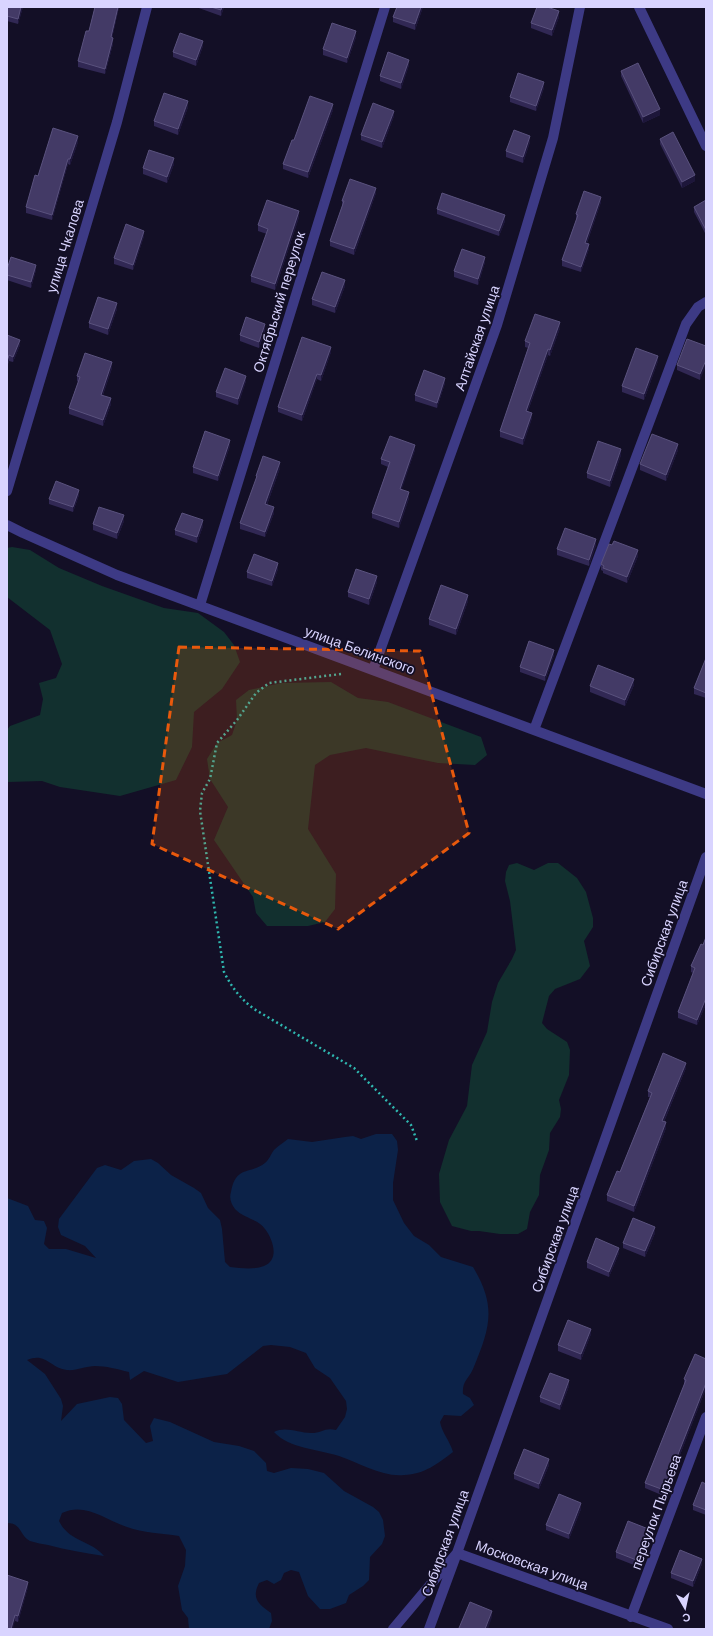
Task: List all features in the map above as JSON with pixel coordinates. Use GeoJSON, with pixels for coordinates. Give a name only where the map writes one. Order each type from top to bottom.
{"type":"FeatureCollection","features":[{"type":"Feature","properties":{"kind":"street","name":"улица Чкалова"},"geometry":{"type":"LineString","coordinates":[[7,491],[117,122],[147,7]]}},
{"type":"Feature","properties":{"kind":"street","name":"Октябрьский переулок"},"geometry":{"type":"LineString","coordinates":[[200,605],[385,7]]}},
{"type":"Feature","properties":{"kind":"street","name":"Алтайская улица"},"geometry":{"type":"LineString","coordinates":[[373,670],[497,326],[553,138],[580,7]]}},
{"type":"Feature","properties":{"kind":"street"},"geometry":{"type":"LineString","coordinates":[[639,7],[706,146]]}},
{"type":"Feature","properties":{"kind":"street"},"geometry":{"type":"LineString","coordinates":[[534,730],[686,324],[698,307],[706,302]]}},
{"type":"Feature","properties":{"kind":"street","name":"улица Белинского"},"geometry":{"type":"LineString","coordinates":[[7,525],[117,575],[706,794]]}},
{"type":"Feature","properties":{"kind":"street","name":"Сибирская улица"},"geometry":{"type":"LineString","coordinates":[[429,1629],[706,857]]}},
{"type":"Feature","properties":{"kind":"street","name":"переулок Пырьева"},"geometry":{"type":"LineString","coordinates":[[632,1617],[706,1417]]}},
{"type":"Feature","properties":{"kind":"street","name":"Московская улица"},"geometry":{"type":"LineString","coordinates":[[393,1629],[457,1553],[668,1629]]}},
{"type":"Feature","properties":{"kind":"path"},"geometry":{"type":"LineString","coordinates":[[344,674],[269,683],[256,693],[237,720],[216,744],[210,778],[202,793],[200,811],[201,827],[224,972],[231,987],[241,998],[268,1018],[354,1068],[412,1125],[417,1141]]}},
{"type":"Feature","properties":{"kind":"highlighted area"},"geometry":{"type":"Polygon","coordinates":[[[179,647],[420,651],[469,833],[338,929],[152,844],[179,647]]]}},
{"type":"Feature","properties":{"kind":"green space"},"geometry":{"type":"Polygon","coordinates":[[[12,547],[30,550],[59,568],[102,586],[164,608],[198,613],[224,632],[234,645],[240,662],[222,689],[194,712],[192,747],[176,780],[120,796],[60,787],[42,781],[8,782],[7,730],[10,726],[40,715],[43,699],[39,683],[56,678],[62,664],[50,630],[7,597],[7,548],[12,547]]]}},
{"type":"Feature","properties":{"kind":"green space"},"geometry":{"type":"Polygon","coordinates":[[[331,682],[358,698],[388,702],[481,737],[487,755],[475,765],[438,763],[366,748],[330,755],[315,765],[308,829],[336,874],[335,909],[325,922],[308,926],[267,926],[256,913],[253,897],[214,840],[228,807],[210,779],[207,759],[217,743],[232,735],[237,720],[236,700],[249,690],[281,683],[331,682]]]}},
{"type":"Feature","properties":{"kind":"green space"},"geometry":{"type":"Polygon","coordinates":[[[517,863],[534,870],[548,863],[558,863],[577,878],[586,892],[593,918],[593,927],[584,941],[590,966],[580,979],[555,989],[549,996],[542,1023],[547,1029],[567,1042],[570,1050],[569,1075],[559,1100],[561,1109],[560,1117],[550,1133],[549,1150],[540,1175],[539,1195],[530,1212],[527,1229],[518,1234],[500,1234],[471,1231],[452,1226],[440,1202],[439,1174],[449,1140],[467,1106],[472,1065],[487,1032],[492,1002],[498,983],[516,950],[510,901],[505,881],[506,872],[509,865],[517,863]]]}},
{"type":"Feature","properties":{"kind":"water"},"geometry":{"type":"Polygon","coordinates":[[[376,1134],[392,1134],[397,1141],[398,1150],[393,1183],[393,1200],[404,1223],[414,1236],[429,1245],[441,1257],[473,1267],[486,1294],[488,1306],[487,1329],[473,1369],[464,1383],[463,1390],[463,1394],[470,1398],[474,1405],[461,1416],[444,1415],[440,1422],[442,1430],[453,1452],[436,1464],[418,1473],[404,1475],[387,1474],[339,1456],[296,1445],[281,1438],[274,1432],[279,1430],[288,1430],[311,1433],[329,1429],[336,1430],[345,1417],[347,1409],[346,1401],[330,1378],[315,1368],[306,1353],[290,1347],[271,1345],[263,1346],[227,1374],[178,1382],[144,1371],[130,1380],[129,1372],[112,1368],[95,1366],[67,1370],[61,1369],[44,1359],[33,1358],[27,1360],[45,1374],[61,1399],[63,1406],[61,1421],[77,1404],[110,1397],[118,1398],[122,1404],[124,1420],[146,1443],[153,1441],[150,1426],[154,1418],[170,1422],[214,1442],[239,1446],[254,1451],[266,1463],[267,1471],[274,1473],[291,1468],[308,1469],[324,1473],[344,1491],[373,1507],[379,1512],[383,1520],[385,1536],[382,1544],[370,1557],[369,1580],[349,1595],[346,1603],[330,1609],[320,1609],[308,1596],[299,1572],[291,1570],[284,1573],[281,1580],[274,1584],[267,1580],[259,1583],[256,1597],[260,1604],[271,1613],[272,1621],[269,1629],[189,1629],[188,1618],[182,1610],[178,1586],[185,1566],[186,1550],[179,1536],[133,1529],[87,1511],[71,1510],[62,1513],[59,1521],[63,1528],[74,1537],[99,1551],[104,1556],[30,1541],[26,1539],[18,1527],[7,1523],[7,1198],[28,1206],[35,1220],[44,1221],[47,1228],[44,1244],[49,1249],[66,1249],[96,1258],[85,1246],[61,1235],[58,1227],[59,1219],[97,1168],[105,1165],[121,1170],[134,1161],[151,1159],[158,1163],[171,1175],[201,1193],[208,1208],[220,1220],[225,1262],[230,1267],[256,1268],[269,1263],[272,1259],[274,1249],[268,1233],[262,1226],[242,1215],[232,1205],[230,1194],[236,1178],[240,1174],[259,1167],[265,1163],[274,1150],[288,1139],[312,1142],[353,1136],[361,1139],[376,1134]]]}},
{"type":"Feature","properties":{"kind":"building"},"geometry":{"type":"Polygon","coordinates":[[[7,7],[21,7],[18,19],[7,16],[7,7]]]}},
{"type":"Feature","properties":{"kind":"building"},"geometry":{"type":"Polygon","coordinates":[[[95,7],[118,7],[111,37],[113,38],[105,69],[78,61],[86,31],[89,31],[95,7]]]}},
{"type":"Feature","properties":{"kind":"building"},"geometry":{"type":"Polygon","coordinates":[[[211,7],[222,7],[221,10],[211,7]]]}},
{"type":"Feature","properties":{"kind":"building"},"geometry":{"type":"Polygon","coordinates":[[[397,7],[421,7],[415,24],[393,17],[397,7]]]}},
{"type":"Feature","properties":{"kind":"building"},"geometry":{"type":"Polygon","coordinates":[[[537,7],[547,7],[559,11],[552,30],[531,23],[537,7]]]}},
{"type":"Feature","properties":{"kind":"building"},"geometry":{"type":"Polygon","coordinates":[[[332,23],[356,31],[347,58],[323,49],[332,23]]]}},
{"type":"Feature","properties":{"kind":"building"},"geometry":{"type":"Polygon","coordinates":[[[180,33],[203,41],[196,60],[173,52],[180,33]]]}},
{"type":"Feature","properties":{"kind":"building"},"geometry":{"type":"Polygon","coordinates":[[[388,52],[409,60],[401,83],[380,76],[388,52]]]}},
{"type":"Feature","properties":{"kind":"building"},"geometry":{"type":"Polygon","coordinates":[[[638,63],[660,109],[643,117],[621,71],[638,63]]]}},
{"type":"Feature","properties":{"kind":"building"},"geometry":{"type":"Polygon","coordinates":[[[518,73],[544,82],[536,106],[510,97],[518,73]]]}},
{"type":"Feature","properties":{"kind":"building"},"geometry":{"type":"Polygon","coordinates":[[[164,93],[188,101],[178,129],[154,121],[164,93]]]}},
{"type":"Feature","properties":{"kind":"building"},"geometry":{"type":"Polygon","coordinates":[[[310,96],[333,104],[308,172],[283,164],[292,140],[294,140],[310,96]]]}},
{"type":"Feature","properties":{"kind":"building"},"geometry":{"type":"Polygon","coordinates":[[[373,103],[394,111],[382,142],[361,135],[373,103]]]}},
{"type":"Feature","properties":{"kind":"building"},"geometry":{"type":"Polygon","coordinates":[[[53,128],[78,136],[70,159],[68,159],[52,215],[26,207],[35,175],[38,176],[53,128]]]}},
{"type":"Feature","properties":{"kind":"building"},"geometry":{"type":"Polygon","coordinates":[[[514,130],[530,136],[523,157],[506,151],[514,130]]]}},
{"type":"Feature","properties":{"kind":"building"},"geometry":{"type":"Polygon","coordinates":[[[673,132],[695,175],[682,182],[660,139],[673,132]]]}},
{"type":"Feature","properties":{"kind":"building"},"geometry":{"type":"Polygon","coordinates":[[[149,150],[174,158],[167,177],[143,168],[149,150]]]}},
{"type":"Feature","properties":{"kind":"building"},"geometry":{"type":"Polygon","coordinates":[[[350,179],[376,188],[354,249],[330,241],[350,179]]]}},
{"type":"Feature","properties":{"kind":"building"},"geometry":{"type":"Polygon","coordinates":[[[584,191],[601,197],[585,243],[589,244],[581,267],[562,260],[578,215],[576,214],[584,191]]]}},
{"type":"Feature","properties":{"kind":"building"},"geometry":{"type":"Polygon","coordinates":[[[442,193],[505,215],[499,231],[437,209],[442,193]]]}},
{"type":"Feature","properties":{"kind":"building"},"geometry":{"type":"Polygon","coordinates":[[[267,200],[299,211],[275,284],[251,276],[268,229],[258,225],[267,200]]]}},
{"type":"Feature","properties":{"kind":"building"},"geometry":{"type":"Polygon","coordinates":[[[706,200],[706,230],[694,207],[706,200]]]}},
{"type":"Feature","properties":{"kind":"building"},"geometry":{"type":"Polygon","coordinates":[[[126,224],[144,231],[133,265],[114,258],[126,224]]]}},
{"type":"Feature","properties":{"kind":"building"},"geometry":{"type":"Polygon","coordinates":[[[462,249],[485,257],[478,279],[454,271],[462,249]]]}},
{"type":"Feature","properties":{"kind":"building"},"geometry":{"type":"Polygon","coordinates":[[[11,257],[36,265],[31,282],[7,275],[7,269],[11,257]]]}},
{"type":"Feature","properties":{"kind":"building"},"geometry":{"type":"Polygon","coordinates":[[[322,272],[345,280],[335,307],[312,299],[322,272]]]}},
{"type":"Feature","properties":{"kind":"building"},"geometry":{"type":"Polygon","coordinates":[[[98,297],[117,303],[108,329],[89,323],[98,297]]]}},
{"type":"Feature","properties":{"kind":"building"},"geometry":{"type":"Polygon","coordinates":[[[535,314],[560,322],[550,350],[548,349],[526,411],[532,413],[523,439],[500,431],[530,343],[525,341],[535,314]]]}},
{"type":"Feature","properties":{"kind":"building"},"geometry":{"type":"Polygon","coordinates":[[[246,317],[265,324],[259,342],[240,335],[246,317]]]}},
{"type":"Feature","properties":{"kind":"building"},"geometry":{"type":"Polygon","coordinates":[[[7,335],[20,340],[13,357],[9,355],[7,362],[7,335]]]}},
{"type":"Feature","properties":{"kind":"building"},"geometry":{"type":"Polygon","coordinates":[[[302,337],[331,347],[321,375],[317,374],[302,415],[278,407],[302,337]]]}},
{"type":"Feature","properties":{"kind":"building"},"geometry":{"type":"Polygon","coordinates":[[[687,339],[706,346],[706,360],[700,374],[677,365],[687,339]]]}},
{"type":"Feature","properties":{"kind":"building"},"geometry":{"type":"Polygon","coordinates":[[[636,348],[658,356],[644,394],[622,386],[636,348]]]}},
{"type":"Feature","properties":{"kind":"building"},"geometry":{"type":"Polygon","coordinates":[[[85,353],[112,362],[101,395],[111,398],[103,420],[69,408],[80,377],[77,376],[85,353]]]}},
{"type":"Feature","properties":{"kind":"building"},"geometry":{"type":"Polygon","coordinates":[[[225,368],[246,376],[238,399],[216,392],[225,368]]]}},
{"type":"Feature","properties":{"kind":"building"},"geometry":{"type":"Polygon","coordinates":[[[424,370],[445,378],[437,403],[415,395],[424,370]]]}},
{"type":"Feature","properties":{"kind":"building"},"geometry":{"type":"Polygon","coordinates":[[[205,431],[230,440],[218,476],[193,467],[205,431]]]}},
{"type":"Feature","properties":{"kind":"building"},"geometry":{"type":"Polygon","coordinates":[[[652,434],[678,444],[666,475],[640,464],[652,434]]]}},
{"type":"Feature","properties":{"kind":"building"},"geometry":{"type":"Polygon","coordinates":[[[390,436],[415,445],[400,489],[409,492],[399,522],[372,513],[390,462],[381,459],[390,436]]]}},
{"type":"Feature","properties":{"kind":"building"},"geometry":{"type":"Polygon","coordinates":[[[598,441],[621,449],[610,481],[587,473],[598,441]]]}},
{"type":"Feature","properties":{"kind":"building"},"geometry":{"type":"Polygon","coordinates":[[[263,456],[280,462],[265,504],[274,507],[265,532],[240,523],[263,456]]]}},
{"type":"Feature","properties":{"kind":"building"},"geometry":{"type":"Polygon","coordinates":[[[56,481],[79,490],[73,507],[49,499],[56,481]]]}},
{"type":"Feature","properties":{"kind":"building"},"geometry":{"type":"Polygon","coordinates":[[[99,507],[124,515],[117,533],[93,524],[99,507]]]}},
{"type":"Feature","properties":{"kind":"building"},"geometry":{"type":"Polygon","coordinates":[[[182,513],[203,520],[197,537],[175,530],[182,513]]]}},
{"type":"Feature","properties":{"kind":"building"},"geometry":{"type":"Polygon","coordinates":[[[565,528],[596,539],[589,560],[557,549],[565,528]]]}},
{"type":"Feature","properties":{"kind":"building"},"geometry":{"type":"Polygon","coordinates":[[[614,541],[638,550],[627,577],[603,568],[604,566],[601,564],[609,544],[612,545],[614,541]]]}},
{"type":"Feature","properties":{"kind":"building"},"geometry":{"type":"Polygon","coordinates":[[[254,554],[278,563],[272,581],[247,572],[254,554]]]}},
{"type":"Feature","properties":{"kind":"building"},"geometry":{"type":"Polygon","coordinates":[[[356,569],[377,576],[369,599],[348,592],[356,569]]]}},
{"type":"Feature","properties":{"kind":"building"},"geometry":{"type":"Polygon","coordinates":[[[441,585],[468,595],[456,629],[429,619],[441,585]]]}},
{"type":"Feature","properties":{"kind":"building"},"geometry":{"type":"Polygon","coordinates":[[[529,641],[554,650],[545,676],[520,667],[529,641]]]}},
{"type":"Feature","properties":{"kind":"building"},"geometry":{"type":"Polygon","coordinates":[[[706,658],[706,693],[694,688],[706,658]]]}},
{"type":"Feature","properties":{"kind":"building"},"geometry":{"type":"Polygon","coordinates":[[[598,665],[634,679],[625,700],[590,686],[598,665]]]}},
{"type":"Feature","properties":{"kind":"building"},"geometry":{"type":"Polygon","coordinates":[[[706,937],[706,998],[697,1020],[678,1012],[695,968],[691,966],[701,944],[703,945],[706,937]]]}},
{"type":"Feature","properties":{"kind":"building"},"geometry":{"type":"Polygon","coordinates":[[[663,1053],[686,1063],[662,1121],[666,1122],[634,1206],[607,1195],[617,1171],[620,1172],[652,1093],[648,1091],[663,1053]]]}},
{"type":"Feature","properties":{"kind":"building"},"geometry":{"type":"Polygon","coordinates":[[[633,1218],[655,1227],[645,1251],[623,1243],[633,1218]]]}},
{"type":"Feature","properties":{"kind":"building"},"geometry":{"type":"Polygon","coordinates":[[[596,1238],[619,1248],[609,1272],[587,1262],[596,1238]]]}},
{"type":"Feature","properties":{"kind":"building"},"geometry":{"type":"Polygon","coordinates":[[[568,1320],[591,1329],[581,1354],[558,1345],[568,1320]]]}},
{"type":"Feature","properties":{"kind":"building"},"geometry":{"type":"Polygon","coordinates":[[[695,1354],[706,1359],[706,1383],[664,1490],[645,1483],[686,1380],[684,1379],[695,1354]]]}},
{"type":"Feature","properties":{"kind":"building"},"geometry":{"type":"Polygon","coordinates":[[[550,1373],[569,1380],[560,1405],[540,1397],[550,1373]]]}},
{"type":"Feature","properties":{"kind":"building"},"geometry":{"type":"Polygon","coordinates":[[[524,1449],[549,1459],[539,1484],[514,1474],[524,1449]]]}},
{"type":"Feature","properties":{"kind":"building"},"geometry":{"type":"Polygon","coordinates":[[[702,1482],[706,1484],[706,1510],[693,1505],[702,1482]]]}},
{"type":"Feature","properties":{"kind":"building"},"geometry":{"type":"Polygon","coordinates":[[[559,1494],[581,1503],[569,1534],[546,1525],[559,1494]]]}},
{"type":"Feature","properties":{"kind":"building"},"geometry":{"type":"Polygon","coordinates":[[[628,1521],[651,1530],[639,1561],[616,1552],[628,1521]]]}},
{"type":"Feature","properties":{"kind":"building"},"geometry":{"type":"Polygon","coordinates":[[[680,1550],[702,1559],[693,1581],[671,1573],[680,1550]]]}},
{"type":"Feature","properties":{"kind":"building"},"geometry":{"type":"Polygon","coordinates":[[[7,1575],[28,1582],[18,1616],[15,1615],[11,1629],[7,1629],[7,1575]]]}},
{"type":"Feature","properties":{"kind":"building"},"geometry":{"type":"Polygon","coordinates":[[[470,1602],[492,1611],[485,1629],[459,1628],[470,1602]]]}}]}
